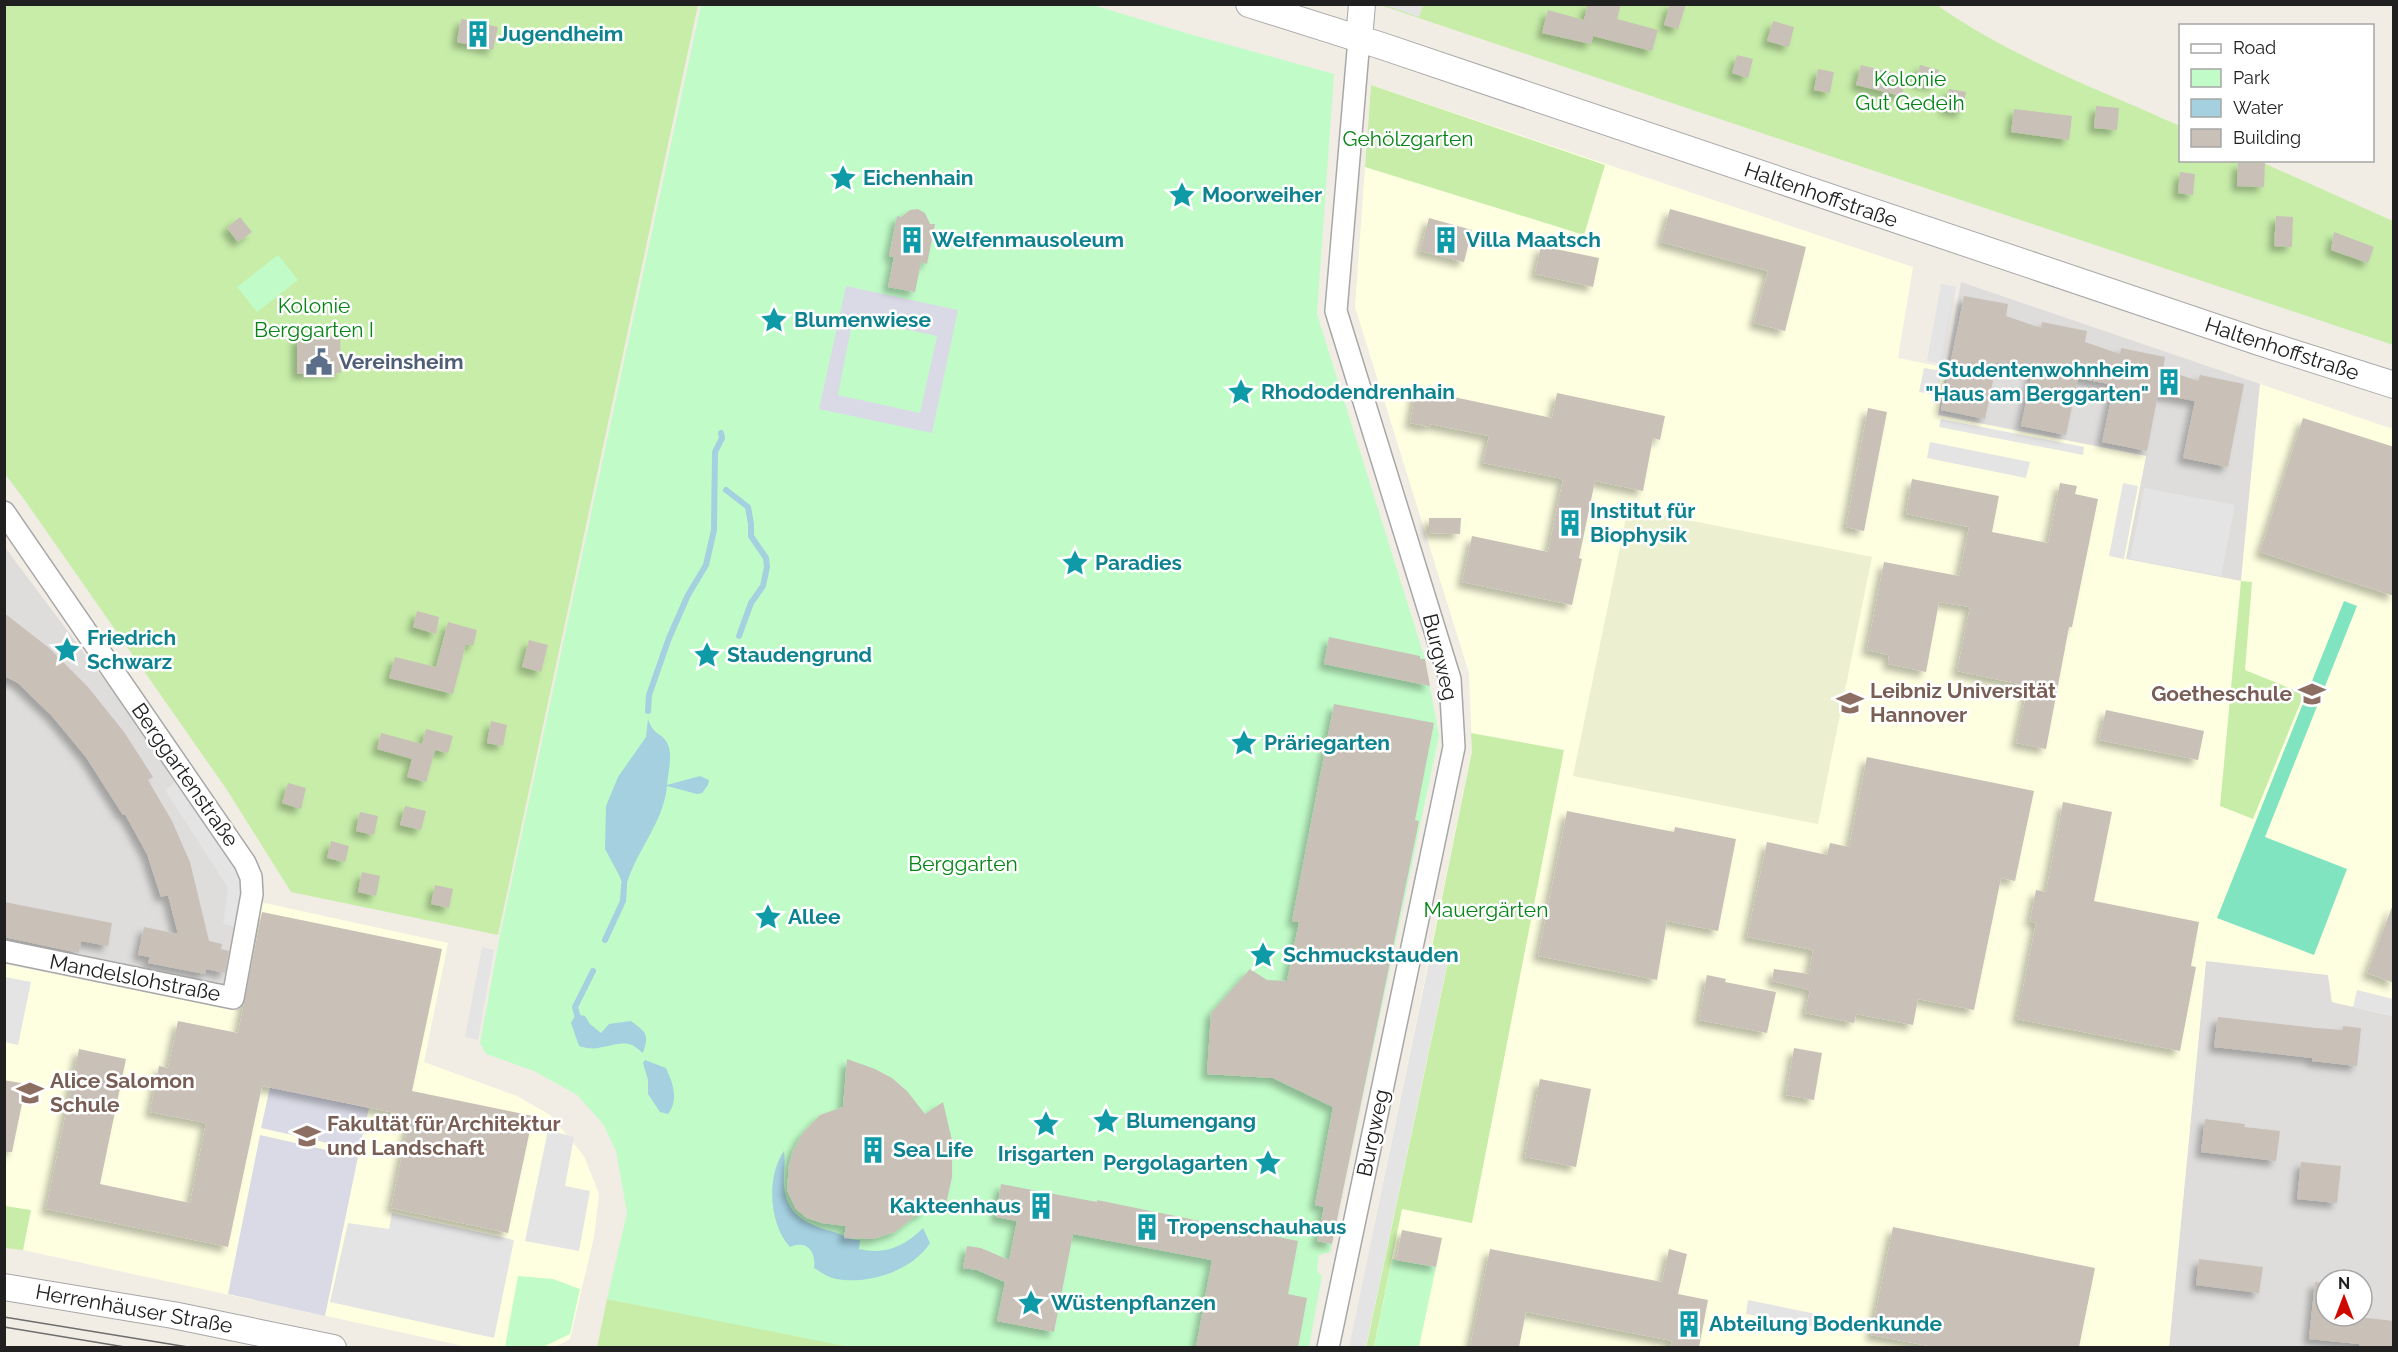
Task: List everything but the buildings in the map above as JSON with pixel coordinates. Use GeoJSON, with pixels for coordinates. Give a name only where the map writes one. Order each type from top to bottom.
{"type":"FeatureCollection","features":[{"type":"Feature","properties":{"kind":"street","name":"Haltenhoffstraße"},"geometry":{"type":"LineString","coordinates":[[1249,4],[2248,339],[2394,385]]}},
{"type":"Feature","properties":{"kind":"street","name":"Burgweg"},"geometry":{"type":"LineString","coordinates":[[1328,1347],[1454,747],[1450,679],[1336,311],[1362,4]]}},
{"type":"Feature","properties":{"kind":"street","name":"Berggartenstraße"},"geometry":{"type":"LineString","coordinates":[[4,512],[245,863],[251,877],[252,894]]}},
{"type":"Feature","properties":{"kind":"street","name":"Mandelslohstraße"},"geometry":{"type":"LineString","coordinates":[[4,951],[233,998],[252,894]]}},
{"type":"Feature","properties":{"kind":"street","name":"Herrenhäuser Straße"},"geometry":{"type":"LineString","coordinates":[[4,1287],[174,1315],[333,1347]]}},
{"type":"Feature","properties":{"kind":"shaded area"},"geometry":{"type":"Polygon","coordinates":[[[1381,4],[1423,4],[1423,5],[1419,17],[1381,4]]]}},
{"type":"Feature","properties":{"kind":"shaded area","name":"Leibniz Universität Hannover"},"geometry":{"type":"Polygon","coordinates":[[[1371,85],[1913,267],[1898,358],[1947,368],[1938,415],[2146,456],[2126,559],[2241,581],[2260,384],[2393,429],[2393,1016],[2332,1002],[2328,975],[2206,961],[2169,1347],[1349,1348],[1472,750],[1469,673],[1355,307],[1371,85]]]}},
{"type":"Feature","properties":{"kind":"shaded area"},"geometry":{"type":"Polygon","coordinates":[[[1961,282],[2260,384],[2241,581],[2125,559],[2146,456],[1938,415],[1961,282]]]}},
{"type":"Feature","properties":{"kind":"shaded area"},"geometry":{"type":"Polygon","coordinates":[[[1941,284],[1956,287],[1943,364],[1927,361],[1941,284]]]}},
{"type":"Feature","properties":{"kind":"shaded area"},"geometry":{"type":"Polygon","coordinates":[[[846,286],[958,310],[932,433],[819,409],[846,286]],[[853,318],[838,395],[920,413],[937,336],[853,318]]]}},
{"type":"Feature","properties":{"kind":"shaded area"},"geometry":{"type":"Polygon","coordinates":[[[1924,368],[1942,371],[1937,395],[1919,392],[1924,368]]]}},
{"type":"Feature","properties":{"kind":"shaded area"},"geometry":{"type":"Polygon","coordinates":[[[1941,419],[2084,447],[2083,455],[1939,427],[1941,419]]]}},
{"type":"Feature","properties":{"kind":"shaded area"},"geometry":{"type":"Polygon","coordinates":[[[1930,442],[2030,462],[2026,478],[1927,458],[1930,442]]]}},
{"type":"Feature","properties":{"kind":"shaded area"},"geometry":{"type":"Polygon","coordinates":[[[2123,483],[2138,486],[2124,559],[2109,556],[2123,483]]]}},
{"type":"Feature","properties":{"kind":"shaded area"},"geometry":{"type":"Polygon","coordinates":[[[2144,488],[2235,505],[2221,576],[2130,559],[2144,488]]]}},
{"type":"Feature","properties":{"kind":"shaded area"},"geometry":{"type":"Polygon","coordinates":[[[1628,508],[1872,557],[1818,824],[1573,776],[1628,508]]]}},
{"type":"Feature","properties":{"kind":"shaded area"},"geometry":{"type":"Polygon","coordinates":[[[4,546],[207,817],[246,885],[228,991],[5,943],[4,546]]]}},
{"type":"Feature","properties":{"kind":"shaded area"},"geometry":{"type":"Polygon","coordinates":[[[176,781],[239,874],[243,889],[237,927],[223,924],[228,888],[165,790],[176,781]]]}},
{"type":"Feature","properties":{"kind":"shaded area","name":"Fakultät für Architektur und Landschaft"},"geometry":{"type":"Polygon","coordinates":[[[260,902],[448,943],[424,1062],[517,1096],[550,1115],[584,1156],[599,1194],[594,1237],[570,1339],[554,1347],[468,1347],[23,1250],[30,1211],[5,1206],[4,964],[239,1011],[260,902]]]}},
{"type":"Feature","properties":{"kind":"shaded area"},"geometry":{"type":"Polygon","coordinates":[[[482,947],[494,950],[478,1040],[465,1037],[482,947]]]}},
{"type":"Feature","properties":{"kind":"shaded area"},"geometry":{"type":"Polygon","coordinates":[[[1431,952],[1449,956],[1366,1347],[1349,1347],[1431,952]]]}},
{"type":"Feature","properties":{"kind":"shaded area"},"geometry":{"type":"Polygon","coordinates":[[[2206,960],[2328,975],[2332,1002],[2393,1016],[2393,1347],[2169,1348],[2206,960]]]}},
{"type":"Feature","properties":{"kind":"shaded area"},"geometry":{"type":"Polygon","coordinates":[[[5,977],[31,982],[18,1045],[5,1042],[5,977]]]}},
{"type":"Feature","properties":{"kind":"shaded area"},"geometry":{"type":"Polygon","coordinates":[[[2357,990],[2393,999],[2393,1016],[2353,1007],[2357,990]]]}},
{"type":"Feature","properties":{"kind":"shaded area"},"geometry":{"type":"Polygon","coordinates":[[[270,1087],[369,1108],[359,1150],[261,1128],[270,1087]]]}},
{"type":"Feature","properties":{"kind":"shaded area"},"geometry":{"type":"Polygon","coordinates":[[[548,1130],[574,1137],[565,1186],[590,1191],[579,1251],[525,1241],[548,1130]]]}},
{"type":"Feature","properties":{"kind":"shaded area"},"geometry":{"type":"Polygon","coordinates":[[[260,1135],[358,1157],[325,1316],[228,1294],[260,1135]]]}},
{"type":"Feature","properties":{"kind":"shaded area"},"geometry":{"type":"Polygon","coordinates":[[[392,1213],[514,1240],[494,1338],[330,1302],[348,1223],[389,1229],[392,1213]]]}},
{"type":"Feature","properties":{"kind":"shaded area"},"geometry":{"type":"Polygon","coordinates":[[[1748,1300],[1821,1315],[1818,1328],[1746,1314],[1748,1300]]]}},
{"type":"Feature","properties":{"kind":"green space","name":"Kolonie Berggarten I"},"geometry":{"type":"Polygon","coordinates":[[[5,5],[698,5],[498,935],[291,892],[227,790],[5,474],[5,5]]]}},
{"type":"Feature","properties":{"kind":"green space","name":"Berggarten"},"geometry":{"type":"Polygon","coordinates":[[[701,5],[1093,5],[1334,74],[1317,314],[1425,659],[1439,736],[1330,1252],[1319,1255],[1317,1271],[1322,1276],[1309,1347],[850,1347],[607,1299],[627,1213],[616,1151],[603,1124],[577,1095],[534,1071],[486,1054],[480,1043],[500,935],[701,5]]]}},
{"type":"Feature","properties":{"kind":"green space","name":"Kolonie Gut Gedeih"},"geometry":{"type":"Polygon","coordinates":[[[1380,5],[1937,5],[1994,41],[2024,56],[2179,126],[2179,162],[2261,162],[2393,221],[2393,345],[1380,5]]]}},
{"type":"Feature","properties":{"kind":"green space","name":"Gehölzgarten"},"geometry":{"type":"Polygon","coordinates":[[[1371,85],[1605,165],[1584,235],[1365,167],[1371,85]]]}},
{"type":"Feature","properties":{"kind":"green space"},"geometry":{"type":"Polygon","coordinates":[[[278,255],[298,280],[257,312],[237,287],[278,255]]]}},
{"type":"Feature","properties":{"kind":"green space"},"geometry":{"type":"Polygon","coordinates":[[[2241,581],[2252,582],[2245,670],[2304,694],[2253,819],[2220,806],[2241,581]]]}},
{"type":"Feature","properties":{"kind":"green space"},"geometry":{"type":"Polygon","coordinates":[[[2344,601],[2357,606],[2265,837],[2347,869],[2314,955],[2217,918],[2344,601]]]}},
{"type":"Feature","properties":{"kind":"green space","name":"Mauergärten"},"geometry":{"type":"Polygon","coordinates":[[[1471,733],[1564,750],[1472,1223],[1402,1209],[1374,1347],[1366,1348],[1449,957],[1431,952],[1472,751],[1471,733]]]}},
{"type":"Feature","properties":{"kind":"green space"},"geometry":{"type":"Polygon","coordinates":[[[5,1206],[31,1210],[23,1250],[5,1248],[5,1206]]]}},
{"type":"Feature","properties":{"kind":"green space"},"geometry":{"type":"Polygon","coordinates":[[[1392,1259],[1436,1267],[1419,1347],[1374,1348],[1392,1259]]]}},
{"type":"Feature","properties":{"kind":"green space"},"geometry":{"type":"Polygon","coordinates":[[[518,1276],[553,1279],[580,1289],[570,1334],[543,1347],[505,1347],[518,1276]]]}},
{"type":"Feature","properties":{"kind":"green space"},"geometry":{"type":"Polygon","coordinates":[[[607,1299],[861,1347],[597,1348],[607,1299]]]}},
{"type":"Feature","properties":{"kind":"water"},"geometry":{"type":"Polygon","coordinates":[[[648,719],[654,731],[663,738],[670,751],[667,785],[700,776],[709,780],[702,793],[697,794],[667,786],[660,814],[634,864],[625,891],[605,849],[606,806],[618,777],[646,737],[648,719]]]}},
{"type":"Feature","properties":{"kind":"water"},"geometry":{"type":"Polygon","coordinates":[[[576,1014],[585,1016],[590,1024],[601,1033],[609,1024],[631,1021],[645,1034],[646,1042],[643,1053],[626,1044],[601,1048],[579,1046],[571,1023],[576,1014]]]}},
{"type":"Feature","properties":{"kind":"water"},"geometry":{"type":"Polygon","coordinates":[[[645,1060],[666,1068],[669,1074],[674,1097],[668,1114],[660,1112],[648,1094],[648,1080],[643,1063],[645,1060]]]}},
{"type":"Feature","properties":{"kind":"water"},"geometry":{"type":"Polygon","coordinates":[[[784,1151],[785,1193],[792,1209],[803,1220],[860,1240],[859,1249],[868,1251],[894,1248],[909,1240],[923,1228],[930,1243],[922,1253],[901,1268],[875,1278],[836,1279],[814,1268],[812,1252],[806,1246],[790,1247],[783,1237],[774,1213],[772,1187],[774,1174],[784,1151]]]}},
{"type":"Feature","properties":{"kind":"waterway"},"geometry":{"type":"LineString","coordinates":[[648,711],[649,695],[669,638],[688,595],[706,565],[714,530],[715,452],[722,438],[721,433]]}},
{"type":"Feature","properties":{"kind":"waterway"},"geometry":{"type":"LineString","coordinates":[[726,490],[748,507],[751,536],[766,558],[767,567],[763,586],[751,603],[739,636]]}},
{"type":"Feature","properties":{"kind":"waterway"},"geometry":{"type":"LineString","coordinates":[[605,940],[623,901],[624,885]]}},
{"type":"Feature","properties":{"kind":"waterway"},"geometry":{"type":"LineString","coordinates":[[579,1022],[575,1007],[593,971]]}},
{"type":"Feature","properties":{"kind":"tram line"},"geometry":{"type":"LineString","coordinates":[[4,1317],[194,1348]]}},
{"type":"Feature","properties":{"kind":"tram line"},"geometry":{"type":"LineString","coordinates":[[4,1327],[131,1348]]}},
{"type":"Feature","properties":{"kind":"place","name":"Jugendheim"},"geometry":{"type":"Point","coordinates":[478,34]}},
{"type":"Feature","properties":{"kind":"place","name":"Eichenhain"},"geometry":{"type":"Point","coordinates":[843,178]}},
{"type":"Feature","properties":{"kind":"place","name":"Moorweiher"},"geometry":{"type":"Point","coordinates":[1182,195]}},
{"type":"Feature","properties":{"kind":"place","name":"Welfenmausoleum"},"geometry":{"type":"Point","coordinates":[912,240]}},
{"type":"Feature","properties":{"kind":"place","name":"Villa Maatsch"},"geometry":{"type":"Point","coordinates":[1446,240]}},
{"type":"Feature","properties":{"kind":"place","name":"Blumenwiese"},"geometry":{"type":"Point","coordinates":[774,320]}},
{"type":"Feature","properties":{"kind":"place","name":"Vereinsheim"},"geometry":{"type":"Point","coordinates":[319,362]}},
{"type":"Feature","properties":{"kind":"place","name":"Studentenwohnheim \"Haus am Berggarten\""},"geometry":{"type":"Point","coordinates":[2169,382]}},
{"type":"Feature","properties":{"kind":"place","name":"Rhododendrenhain"},"geometry":{"type":"Point","coordinates":[1241,392]}},
{"type":"Feature","properties":{"kind":"place","name":"Institut für Biophysik"},"geometry":{"type":"Point","coordinates":[1570,523]}},
{"type":"Feature","properties":{"kind":"place","name":"Paradies"},"geometry":{"type":"Point","coordinates":[1075,563]}},
{"type":"Feature","properties":{"kind":"place","name":"Friedrich Schwarz"},"geometry":{"type":"Point","coordinates":[67,650]}},
{"type":"Feature","properties":{"kind":"place","name":"Staudengrund"},"geometry":{"type":"Point","coordinates":[707,655]}},
{"type":"Feature","properties":{"kind":"place","name":"Goetheschule"},"geometry":{"type":"Point","coordinates":[2312,694]}},
{"type":"Feature","properties":{"kind":"place","name":"Leibniz Universität Hannover"},"geometry":{"type":"Point","coordinates":[1850,703]}},
{"type":"Feature","properties":{"kind":"place","name":"Präriegarten"},"geometry":{"type":"Point","coordinates":[1244,743]}},
{"type":"Feature","properties":{"kind":"place","name":"Allee"},"geometry":{"type":"Point","coordinates":[768,917]}},
{"type":"Feature","properties":{"kind":"place","name":"Schmuckstauden"},"geometry":{"type":"Point","coordinates":[1263,955]}},
{"type":"Feature","properties":{"kind":"place","name":"Alice Salomon Schule"},"geometry":{"type":"Point","coordinates":[30,1093]}},
{"type":"Feature","properties":{"kind":"place","name":"Blumengang"},"geometry":{"type":"Point","coordinates":[1106,1121]}},
{"type":"Feature","properties":{"kind":"place","name":"Irisgarten"},"geometry":{"type":"Point","coordinates":[1046,1124]}},
{"type":"Feature","properties":{"kind":"place","name":"Fakultät für Architektur und Landschaft"},"geometry":{"type":"Point","coordinates":[307,1136]}},
{"type":"Feature","properties":{"kind":"place","name":"Sea Life"},"geometry":{"type":"Point","coordinates":[873,1150]}},
{"type":"Feature","properties":{"kind":"place","name":"Pergolagarten"},"geometry":{"type":"Point","coordinates":[1268,1163]}},
{"type":"Feature","properties":{"kind":"place","name":"Kakteenhaus"},"geometry":{"type":"Point","coordinates":[1041,1206]}},
{"type":"Feature","properties":{"kind":"place","name":"Tropenschauhaus"},"geometry":{"type":"Point","coordinates":[1147,1227]}},
{"type":"Feature","properties":{"kind":"place","name":"Wüstenpflanzen"},"geometry":{"type":"Point","coordinates":[1031,1303]}},
{"type":"Feature","properties":{"kind":"place","name":"Abteilung Bodenkunde"},"geometry":{"type":"Point","coordinates":[1689,1324]}}]}
